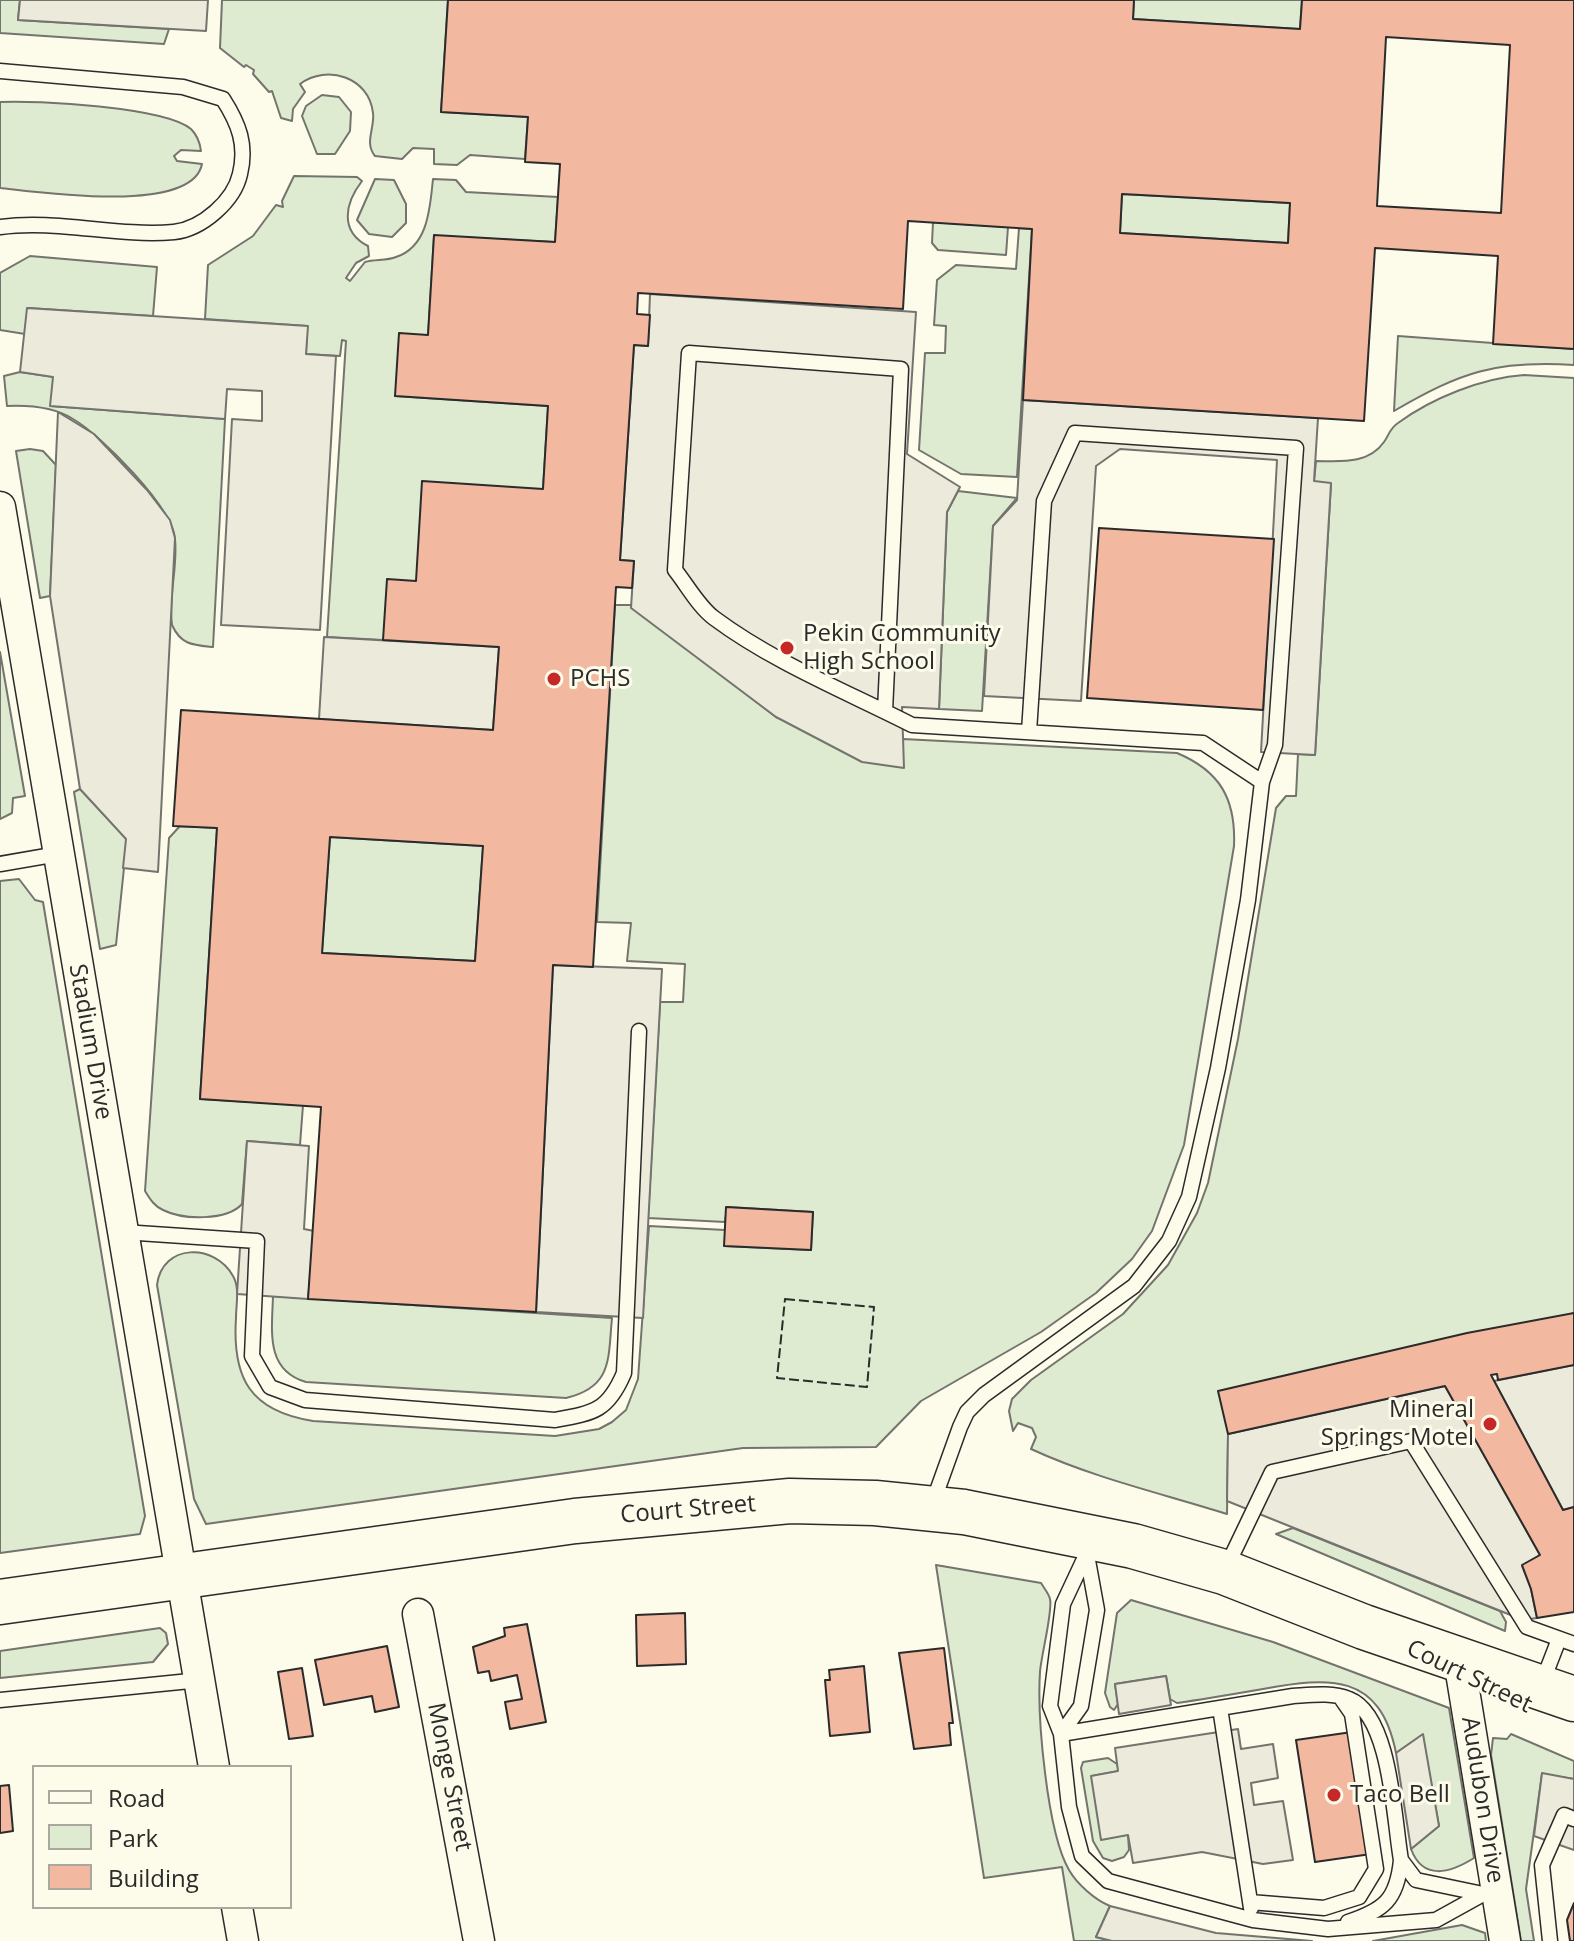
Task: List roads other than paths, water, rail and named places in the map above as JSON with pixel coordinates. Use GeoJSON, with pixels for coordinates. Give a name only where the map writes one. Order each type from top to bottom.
{"type":"FeatureCollection","features":[{"type":"Feature","properties":{"kind":"main road","name":"Court Street"},"geometry":{"type":"LineString","coordinates":[[0,1602],[399,1543],[708,1506],[790,1501],[931,1509],[1088,1546],[1224,1572],[1460,1666],[1550,1695]]}},
{"type":"Feature","properties":{"kind":"main road","name":"Court Street"},"geometry":{"type":"LineString","coordinates":[[1460,1666],[1574,1728]]}},
{"type":"Feature","properties":{"kind":"street","name":"Stadium Drive"},"geometry":{"type":"LineString","coordinates":[[0,507],[214,1765]]}},
{"type":"Feature","properties":{"kind":"street","name":"Monge Street"},"geometry":{"type":"LineString","coordinates":[[418,1614],[479,1941]]}},
{"type":"Feature","properties":{"kind":"street","name":"Audubon Drive"},"geometry":{"type":"LineString","coordinates":[[1460,1666],[1490,1892],[1505,1941]]}},
{"type":"Feature","properties":{"kind":"street"},"geometry":{"type":"LineString","coordinates":[[237,1909],[243,1941]]}},
{"type":"Feature","properties":{"kind":"lane"},"geometry":{"type":"LineString","coordinates":[[0,71],[183,87],[223,99],[239,123],[244,157],[236,189],[208,219],[176,232],[0,227]]}},
{"type":"Feature","properties":{"kind":"lane"},"geometry":{"type":"LineString","coordinates":[[885,711],[901,369],[689,353],[675,570],[712,617],[885,711],[912,725],[1203,743],[1262,782]]}},
{"type":"Feature","properties":{"kind":"lane"},"geometry":{"type":"LineString","coordinates":[[931,1509],[967,1412],[984,1395],[1134,1286],[1169,1241],[1184,1208],[1218,1068],[1248,900],[1262,782],[1275,745],[1296,448],[1075,433],[1044,501],[1029,732]]}},
{"type":"Feature","properties":{"kind":"lane"},"geometry":{"type":"LineString","coordinates":[[0,864],[58,854]]}},
{"type":"Feature","properties":{"kind":"lane"},"geometry":{"type":"LineString","coordinates":[[123,1232],[257,1241],[252,1356],[270,1387],[305,1400],[555,1420],[588,1414],[613,1400],[624,1373],[639,1031]]}},
{"type":"Feature","properties":{"kind":"lane"},"geometry":{"type":"LineString","coordinates":[[1224,1572],[1272,1472],[1411,1441],[1527,1627],[1567,1642],[1550,1695]]}},
{"type":"Feature","properties":{"kind":"lane"},"geometry":{"type":"LineString","coordinates":[[1061,1734],[1081,1706],[1097,1610],[1088,1546]]}},
{"type":"Feature","properties":{"kind":"lane"},"geometry":{"type":"LineString","coordinates":[[1088,1546],[1063,1604],[1050,1706],[1061,1734],[1069,1807],[1082,1856],[1108,1881],[1253,1920],[1328,1929],[1436,1920],[1490,1892]]}},
{"type":"Feature","properties":{"kind":"lane"},"geometry":{"type":"LineString","coordinates":[[0,1700],[200,1680]]}},
{"type":"Feature","properties":{"kind":"lane"},"geometry":{"type":"LineString","coordinates":[[1061,1734],[1293,1696],[1350,1699],[1371,1716],[1381,1739],[1401,1860],[1398,1886],[1376,1913],[1328,1929]]}},
{"type":"Feature","properties":{"kind":"lane"},"geometry":{"type":"LineString","coordinates":[[1250,1902],[1324,1908],[1359,1897],[1376,1869],[1352,1714],[1340,1698]]}},
{"type":"Feature","properties":{"kind":"lane"},"geometry":{"type":"LineString","coordinates":[[1220,1708],[1253,1920]]}},
{"type":"Feature","properties":{"kind":"lane"},"geometry":{"type":"LineString","coordinates":[[1550,1941],[1542,1865],[1564,1815],[1574,1819]]}},
{"type":"Feature","properties":{"kind":"lane"},"geometry":{"type":"LineString","coordinates":[[1401,1860],[1416,1880],[1490,1892]]}},
{"type":"Feature","properties":{"kind":"place","name":"Pekin Community High School"},"geometry":{"type":"Point","coordinates":[787,648]}},
{"type":"Feature","properties":{"kind":"place","name":"PCHS"},"geometry":{"type":"Point","coordinates":[554,679]}},
{"type":"Feature","properties":{"kind":"place","name":"Mineral Springs Motel"},"geometry":{"type":"Point","coordinates":[1490,1424]}},
{"type":"Feature","properties":{"kind":"place","name":"Taco Bell"},"geometry":{"type":"Point","coordinates":[1334,1795]}}]}
